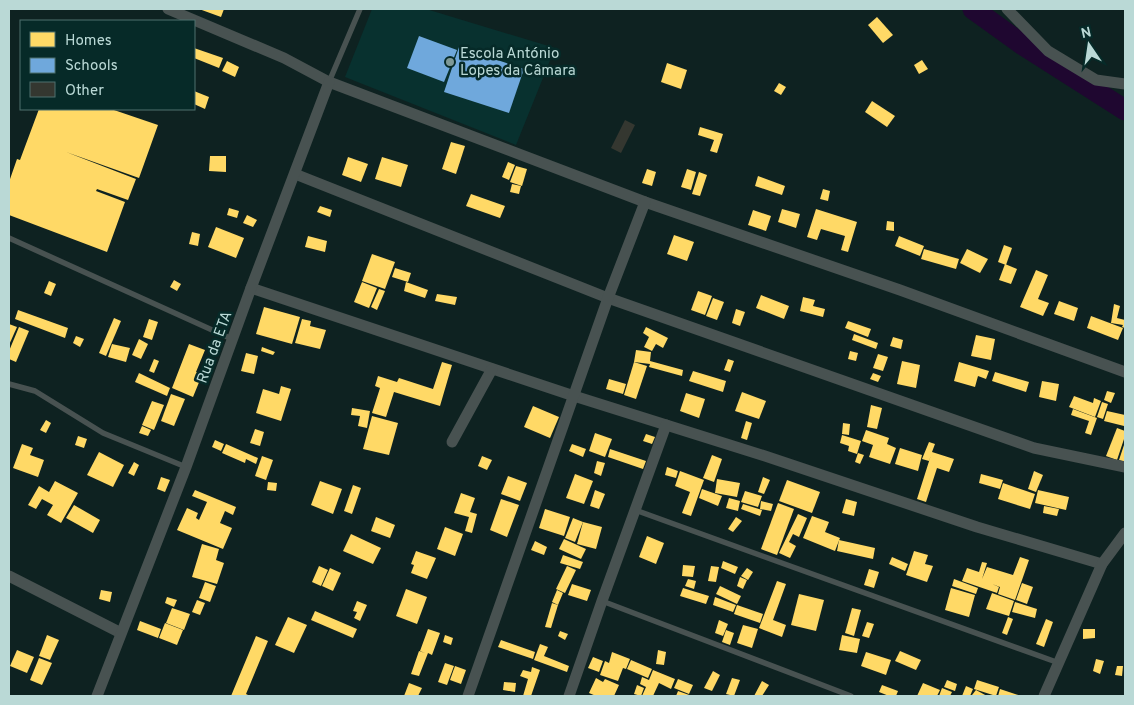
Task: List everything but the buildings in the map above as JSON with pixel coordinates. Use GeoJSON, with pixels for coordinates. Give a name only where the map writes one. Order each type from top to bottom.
{"type":"FeatureCollection","features":[{"type":"Feature","properties":{"kind":"street"},"geometry":{"type":"LineString","coordinates":[[168,9],[194,20]]}},
{"type":"Feature","properties":{"kind":"street"},"geometry":{"type":"LineString","coordinates":[[1007,9],[1048,51],[1096,80],[1125,84]]}},
{"type":"Feature","properties":{"kind":"street"},"geometry":{"type":"LineString","coordinates":[[195,20],[284,58],[329,82],[645,202],[900,290],[1125,372]]}},
{"type":"Feature","properties":{"kind":"street","name":"Rua da ETA"},"geometry":{"type":"LineString","coordinates":[[97,696],[186,467],[329,82]]}},
{"type":"Feature","properties":{"kind":"street"},"geometry":{"type":"LineString","coordinates":[[295,174],[608,298],[1034,448],[1125,467]]}},
{"type":"Feature","properties":{"kind":"street"},"geometry":{"type":"LineString","coordinates":[[468,696],[608,298],[645,202]]}},
{"type":"Feature","properties":{"kind":"street"},"geometry":{"type":"LineString","coordinates":[[251,288],[574,396],[765,456],[977,527],[1102,564]]}},
{"type":"Feature","properties":{"kind":"street"},"geometry":{"type":"LineString","coordinates":[[452,442],[492,369]]}},
{"type":"Feature","properties":{"kind":"street"},"geometry":{"type":"LineString","coordinates":[[569,696],[666,425]]}},
{"type":"Feature","properties":{"kind":"street"},"geometry":{"type":"LineString","coordinates":[[1044,696],[1102,564],[1125,533]]}},
{"type":"Feature","properties":{"kind":"street"},"geometry":{"type":"LineString","coordinates":[[9,576],[121,633]]}},
{"type":"Feature","properties":{"kind":"lane","name":"Rua da ETA"},"geometry":{"type":"LineString","coordinates":[[329,82],[360,9]]}},
{"type":"Feature","properties":{"kind":"lane"},"geometry":{"type":"LineString","coordinates":[[9,238],[233,339]]}},
{"type":"Feature","properties":{"kind":"lane"},"geometry":{"type":"LineString","coordinates":[[9,384],[35,391],[103,433],[186,467]]}},
{"type":"Feature","properties":{"kind":"lane"},"geometry":{"type":"LineString","coordinates":[[635,510],[1059,663]]}},
{"type":"Feature","properties":{"kind":"lane"},"geometry":{"type":"LineString","coordinates":[[602,601],[851,696]]}},
{"type":"Feature","properties":{"kind":"shaded area","name":"Escola António Lopes da Câmara"},"geometry":{"type":"Polygon","coordinates":[[[372,9],[426,9],[555,48],[516,145],[345,77],[372,9]]]}},
{"type":"Feature","properties":{"kind":"waterway"},"geometry":{"type":"LineString","coordinates":[[973,9],[1023,45],[1125,110]]}},
{"type":"Feature","properties":{"kind":"place","name":"Escola António Lopes da Câmara"},"geometry":{"type":"Point","coordinates":[450,62]}}]}
